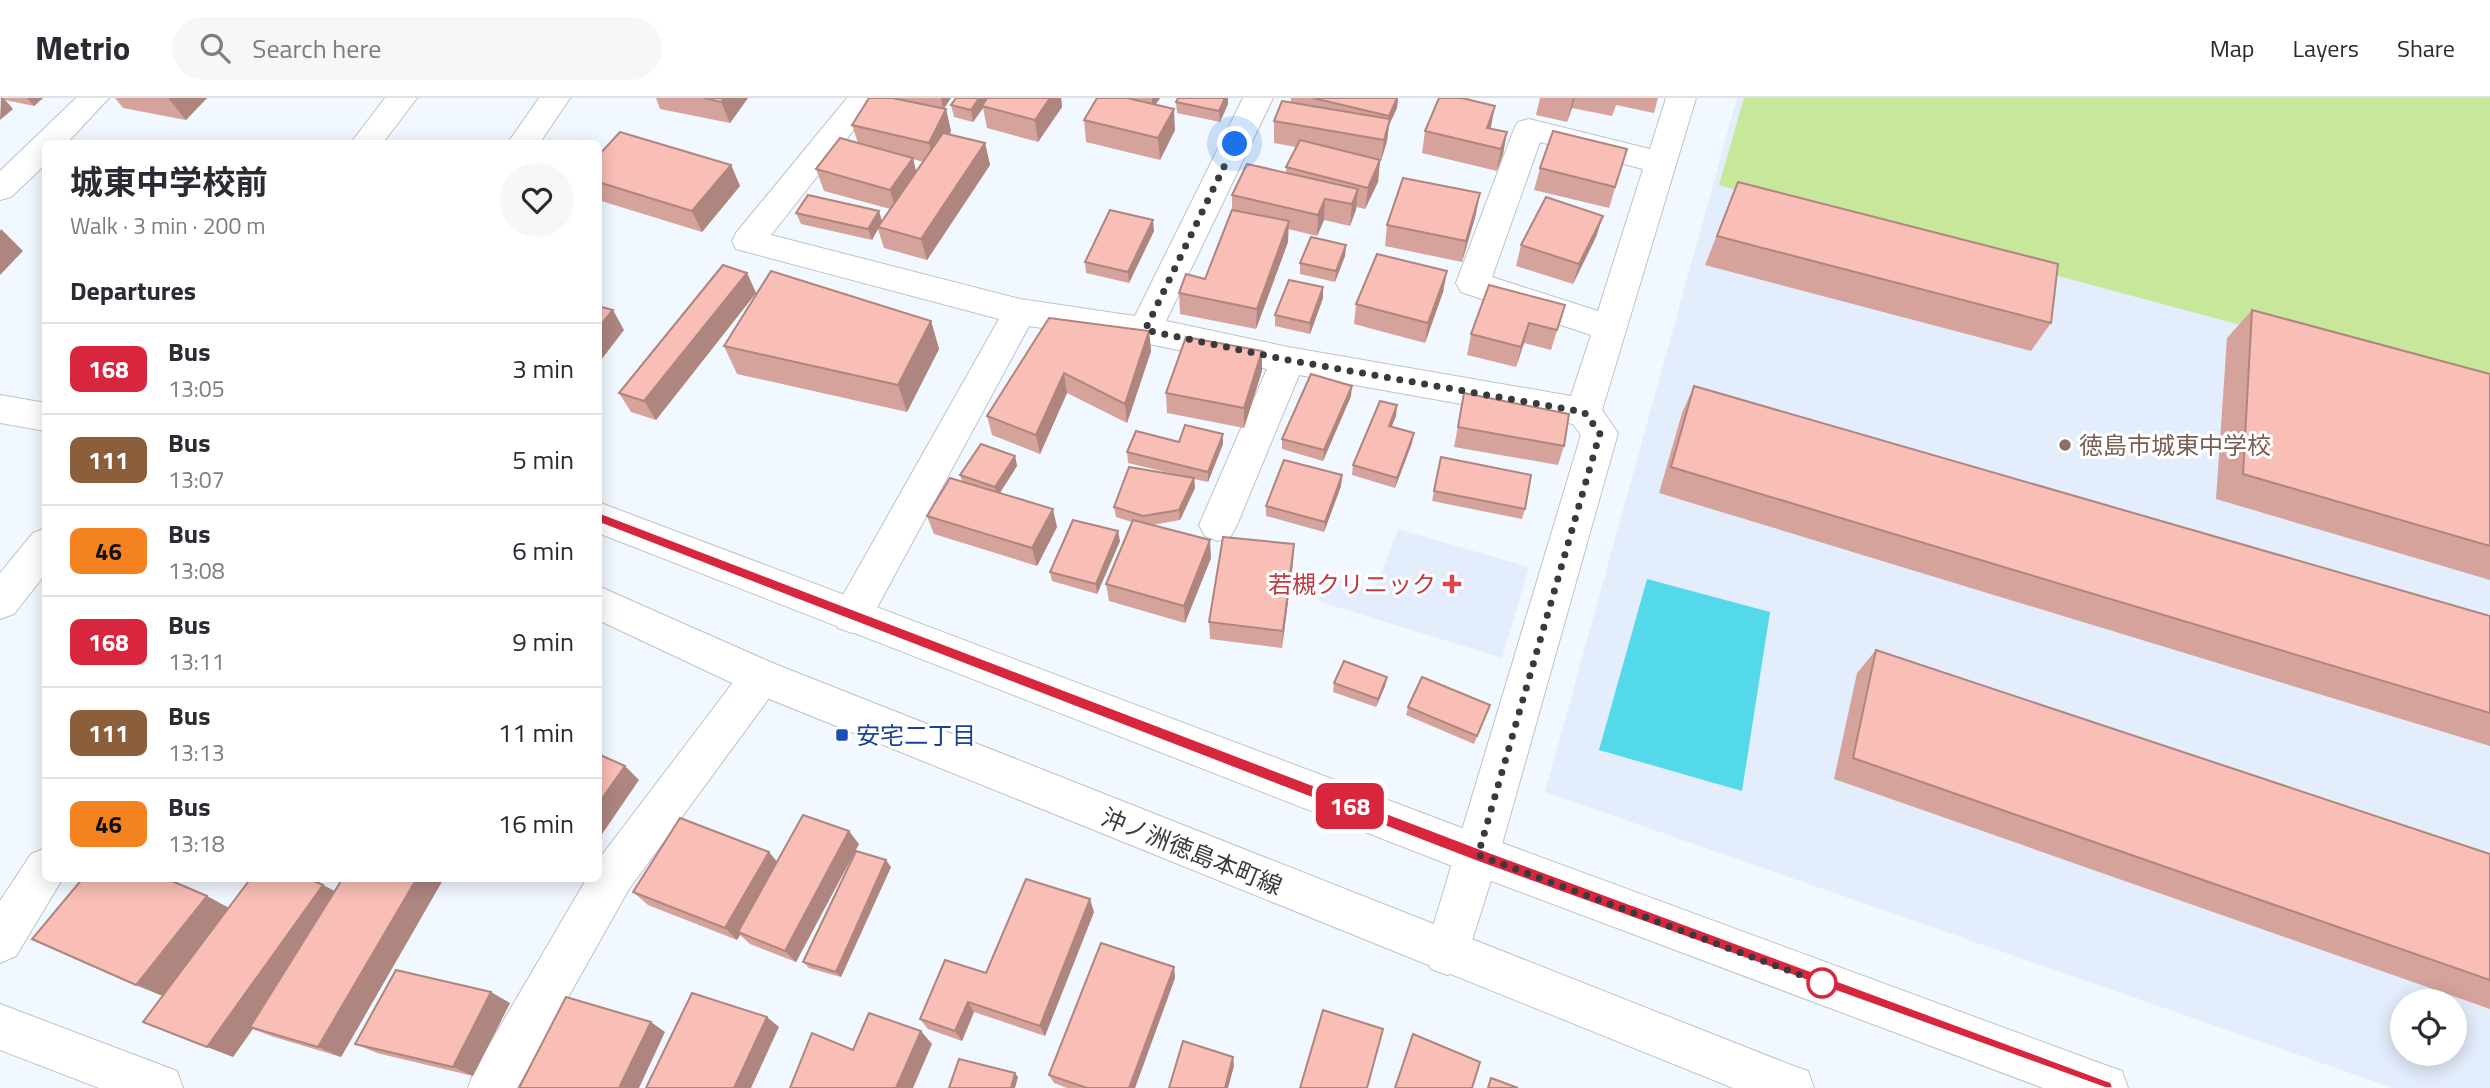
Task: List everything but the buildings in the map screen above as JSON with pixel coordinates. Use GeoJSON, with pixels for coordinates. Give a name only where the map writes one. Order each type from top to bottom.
{"type":"FeatureCollection","features":[{"type":"Feature","properties":{"kind":"street"},"geometry":{"type":"LineString","coordinates":[[50,140],[94,98]]}},
{"type":"Feature","properties":{"kind":"street"},"geometry":{"type":"LineString","coordinates":[[343,140],[369,98]]}},
{"type":"Feature","properties":{"kind":"street"},"geometry":{"type":"LineString","coordinates":[[368,140],[402,98]]}},
{"type":"Feature","properties":{"kind":"street"},"geometry":{"type":"LineString","coordinates":[[525,140],[555,98]]}},
{"type":"Feature","properties":{"kind":"street"},"geometry":{"type":"LineString","coordinates":[[864,98],[748,241],[1020,312],[1145,330],[1288,360],[1584,412],[1600,433],[1447,953]]}},
{"type":"Feature","properties":{"kind":"street"},"geometry":{"type":"LineString","coordinates":[[1145,330],[1258,98]]}},
{"type":"Feature","properties":{"kind":"street"},"geometry":{"type":"LineString","coordinates":[[1584,412],[1681,98]]}},
{"type":"Feature","properties":{"kind":"street"},"geometry":{"type":"LineString","coordinates":[[1609,328],[1473,283],[1529,129],[1660,163]]}},
{"type":"Feature","properties":{"kind":"street"},"geometry":{"type":"LineString","coordinates":[[0,189],[42,148]]}},
{"type":"Feature","properties":{"kind":"street"},"geometry":{"type":"LineString","coordinates":[[852,616],[1020,312]]}},
{"type":"Feature","properties":{"kind":"street"},"geometry":{"type":"LineString","coordinates":[[1218,525],[1288,360]]}},
{"type":"Feature","properties":{"kind":"street"},"geometry":{"type":"LineString","coordinates":[[0,409],[42,416]]}},
{"type":"Feature","properties":{"kind":"street"},"geometry":{"type":"LineString","coordinates":[[602,519],[1478,855],[2105,1088]]}},
{"type":"Feature","properties":{"kind":"street"},"geometry":{"type":"LineString","coordinates":[[0,601],[42,549]]}},
{"type":"Feature","properties":{"kind":"street","name":"沖ノ洲徳島本町線"},"geometry":{"type":"LineString","coordinates":[[602,604],[761,677],[1447,953],[1724,1076],[1791,1088]]}},
{"type":"Feature","properties":{"kind":"street"},"geometry":{"type":"LineString","coordinates":[[491,1088],[614,874],[761,677]]}},
{"type":"Feature","properties":{"kind":"street"},"geometry":{"type":"LineString","coordinates":[[0,941],[42,875]]}},
{"type":"Feature","properties":{"kind":"street"},"geometry":{"type":"LineString","coordinates":[[0,1027],[160,1088]]}},
{"type":"Feature","properties":{"kind":"shaded area","name":"徳島市城東中学校"},"geometry":{"type":"Polygon","coordinates":[[[1737,98],[2490,98],[2490,1088],[2393,1088],[1545,792],[1737,98]]]}},
{"type":"Feature","properties":{"kind":"shaded area"},"geometry":{"type":"Polygon","coordinates":[[[1398,529],[1529,567],[1502,658],[1318,601],[1327,576],[1375,590],[1398,529]]]}},
{"type":"Feature","properties":{"kind":"green space"},"geometry":{"type":"Polygon","coordinates":[[[1744,98],[2490,98],[2490,392],[1719,185],[1744,98]]]}},
{"type":"Feature","properties":{"kind":"water"},"geometry":{"type":"Polygon","coordinates":[[[1647,579],[1770,612],[1742,791],[1599,750],[1647,579]]]}},
{"type":"Feature","properties":{"kind":"bus line","name":"168"},"geometry":{"type":"LineString","coordinates":[[602,519],[1478,855],[2105,1088]]}},
{"type":"Feature","properties":{"kind":"place","name":"徳島市城東中学校"},"geometry":{"type":"Point","coordinates":[2065,445]}},
{"type":"Feature","properties":{"kind":"place","name":"若槻クリニック"},"geometry":{"type":"Point","coordinates":[1452,584]}},
{"type":"Feature","properties":{"kind":"place","name":"安宅二丁目"},"geometry":{"type":"Point","coordinates":[842,735]}},
{"type":"Feature","properties":{"kind":"route"},"geometry":{"type":"LineString","coordinates":[[1235,144],[1145,330],[1288,360],[1584,412],[1600,433],[1478,855],[1822,983]]}}]}
